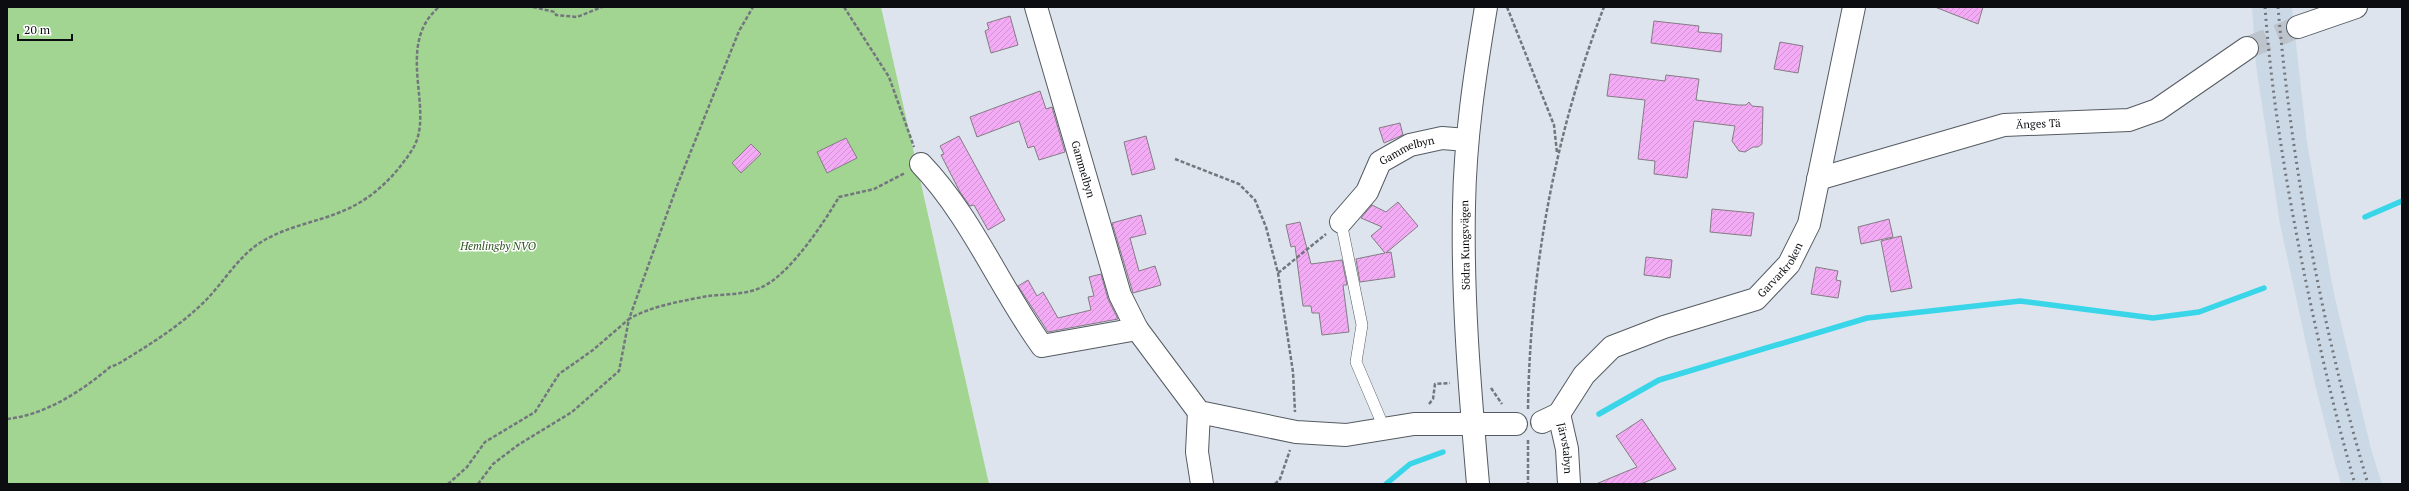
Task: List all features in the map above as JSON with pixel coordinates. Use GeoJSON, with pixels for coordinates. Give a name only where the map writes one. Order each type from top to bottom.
{"type":"FeatureCollection","features":[{"type":"Feature","properties":{"kind":"street","name":"Gammelbyn"},"geometry":{"type":"LineString","coordinates":[[1036,7],[1120,295],[1137,329],[1199,412]]}},
{"type":"Feature","properties":{"kind":"street","name":"Garvarkroken"},"geometry":{"type":"LineString","coordinates":[[1530,419],[1584,375],[1612,347],[1664,327],[1756,299],[1789,264],[1809,224],[1854,7]]}},
{"type":"Feature","properties":{"kind":"street"},"geometry":{"type":"LineString","coordinates":[[2298,27],[2356,7]]}},
{"type":"Feature","properties":{"kind":"street","name":"Södra Kungsvägen"},"geometry":{"type":"LineString","coordinates":[[1478,484],[1469,382],[1464,265],[1464,205],[1470,111],[1494,10]]}},
{"type":"Feature","properties":{"kind":"street","name":"Änges Tä"},"geometry":{"type":"LineString","coordinates":[[1818,179],[2004,125],[2129,120],[2157,110],[2247,48]]}},
{"type":"Feature","properties":{"kind":"street","name":"Gammelbyn"},"geometry":{"type":"LineString","coordinates":[[1341,222],[1367,192],[1380,162],[1410,145],[1442,138],[1467,140]]}},
{"type":"Feature","properties":{"kind":"street"},"geometry":{"type":"LineString","coordinates":[[921,164],[934,178],[968,228],[1023,319],[1042,346],[1137,329]]}},
{"type":"Feature","properties":{"kind":"street"},"geometry":{"type":"LineString","coordinates":[[1202,484],[1197,452],[1199,412],[1296,432],[1346,435],[1406,426],[1530,419]]}},
{"type":"Feature","properties":{"kind":"street","name":"Järvstabyn"},"geometry":{"type":"LineString","coordinates":[[1530,419],[1567,449],[1569,484]]}},
{"type":"Feature","properties":{"kind":"lane"},"geometry":{"type":"LineString","coordinates":[[1341,222],[1362,325],[1356,362],[1384,430]]}},
{"type":"Feature","properties":{"kind":"path"},"geometry":{"type":"LineString","coordinates":[[7,419],[32,414],[63,400],[110,367],[118,364],[177,326],[208,298],[254,247],[270,237],[339,213],[367,199],[381,187],[413,148],[420,133],[416,60],[424,26],[439,7]]}},
{"type":"Feature","properties":{"kind":"path"},"geometry":{"type":"LineString","coordinates":[[533,7],[555,12],[556,15],[577,17],[602,7]]}},
{"type":"Feature","properties":{"kind":"path"},"geometry":{"type":"LineString","coordinates":[[478,484],[493,464],[518,445],[572,412],[619,372],[629,319],[677,186],[739,31],[753,7]]}},
{"type":"Feature","properties":{"kind":"path"},"geometry":{"type":"LineString","coordinates":[[448,484],[467,467],[485,442],[535,412],[560,374],[593,350],[629,319],[642,311],[708,296],[737,293],[762,288],[779,276],[822,226],[839,197],[874,189],[921,164],[889,78],[844,7]]}},
{"type":"Feature","properties":{"kind":"path"},"geometry":{"type":"LineString","coordinates":[[1494,10],[1505,7],[1554,125],[1557,156]]}},
{"type":"Feature","properties":{"kind":"path"},"geometry":{"type":"LineString","coordinates":[[1528,484],[1534,306],[1543,230],[1557,156],[1587,50],[1604,7]]}},
{"type":"Feature","properties":{"kind":"path"},"geometry":{"type":"LineString","coordinates":[[1175,159],[1239,184],[1255,200],[1266,227],[1278,272],[1292,372],[1296,432],[1280,479],[1275,484]]}},
{"type":"Feature","properties":{"kind":"path"},"geometry":{"type":"LineString","coordinates":[[1278,272],[1341,222]]}},
{"type":"Feature","properties":{"kind":"path"},"geometry":{"type":"LineString","coordinates":[[1406,426],[1433,399],[1435,384],[1469,382],[1488,382],[1530,419]]}},
{"type":"Feature","properties":{"kind":"shaded area"},"geometry":{"type":"Polygon","coordinates":[[[2252,7],[2292,7],[2307,142],[2334,294],[2371,449],[2382,484],[2341,484],[2335,463],[2314,380],[2280,224],[2256,65],[2252,7]]]}},
{"type":"Feature","properties":{"kind":"green space","name":"Hemlingby NVO"},"geometry":{"type":"Polygon","coordinates":[[[7,7],[881,7],[989,484],[7,484],[7,7]]]}},
{"type":"Feature","properties":{"kind":"building"},"geometry":{"type":"Polygon","coordinates":[[[1935,7],[1983,7],[1978,24],[1935,7]]]}},
{"type":"Feature","properties":{"kind":"building"},"geometry":{"type":"Polygon","coordinates":[[[1010,16],[1018,45],[991,53],[985,31],[989,29],[987,23],[1010,16]]]}},
{"type":"Feature","properties":{"kind":"building"},"geometry":{"type":"Polygon","coordinates":[[[1654,21],[1699,26],[1698,32],[1722,34],[1721,52],[1651,43],[1654,21]]]}},
{"type":"Feature","properties":{"kind":"building"},"geometry":{"type":"Polygon","coordinates":[[[1780,42],[1803,46],[1798,73],[1774,69],[1780,42]]]}},
{"type":"Feature","properties":{"kind":"building"},"geometry":{"type":"Polygon","coordinates":[[[1610,74],[1665,81],[1666,75],[1699,79],[1696,100],[1738,105],[1746,105],[1749,102],[1752,106],[1763,107],[1762,144],[1745,152],[1739,151],[1732,141],[1735,126],[1694,121],[1687,178],[1654,174],[1655,161],[1638,159],[1645,100],[1607,96],[1610,74]]]}},
{"type":"Feature","properties":{"kind":"building"},"geometry":{"type":"Polygon","coordinates":[[[1040,91],[1046,109],[1052,107],[1065,152],[1039,160],[1034,146],[1028,148],[1019,121],[977,137],[970,117],[1040,91]]]}},
{"type":"Feature","properties":{"kind":"building"},"geometry":{"type":"Polygon","coordinates":[[[1400,123],[1403,135],[1384,143],[1379,128],[1400,123]]]}},
{"type":"Feature","properties":{"kind":"building"},"geometry":{"type":"Polygon","coordinates":[[[959,136],[1005,220],[988,230],[974,205],[970,206],[960,192],[941,155],[944,154],[940,146],[959,136]]]}},
{"type":"Feature","properties":{"kind":"building"},"geometry":{"type":"Polygon","coordinates":[[[1146,136],[1155,169],[1132,175],[1124,142],[1146,136]]]}},
{"type":"Feature","properties":{"kind":"building"},"geometry":{"type":"Polygon","coordinates":[[[846,138],[857,158],[827,173],[817,152],[846,138]]]}},
{"type":"Feature","properties":{"kind":"building"},"geometry":{"type":"Polygon","coordinates":[[[751,144],[761,154],[741,173],[732,163],[751,144]]]}},
{"type":"Feature","properties":{"kind":"building"},"geometry":{"type":"Polygon","coordinates":[[[1398,202],[1418,226],[1386,253],[1391,252],[1395,277],[1360,282],[1356,259],[1385,253],[1371,236],[1382,227],[1361,218],[1372,205],[1386,212],[1398,202]]]}},
{"type":"Feature","properties":{"kind":"building"},"geometry":{"type":"Polygon","coordinates":[[[1712,209],[1754,213],[1751,236],[1710,232],[1712,209]]]}},
{"type":"Feature","properties":{"kind":"building"},"geometry":{"type":"Polygon","coordinates":[[[1141,215],[1146,234],[1130,238],[1139,271],[1155,266],[1161,285],[1133,293],[1112,223],[1141,215]]]}},
{"type":"Feature","properties":{"kind":"building"},"geometry":{"type":"Polygon","coordinates":[[[1889,219],[1893,237],[1861,244],[1858,227],[1889,219]]]}},
{"type":"Feature","properties":{"kind":"building"},"geometry":{"type":"Polygon","coordinates":[[[1300,222],[1311,264],[1342,260],[1347,285],[1343,285],[1349,332],[1322,335],[1319,313],[1312,313],[1311,306],[1303,306],[1295,246],[1291,247],[1286,225],[1300,222]]]}},
{"type":"Feature","properties":{"kind":"building"},"geometry":{"type":"Polygon","coordinates":[[[1901,236],[1912,288],[1891,292],[1881,241],[1901,236]]]}},
{"type":"Feature","properties":{"kind":"building"},"geometry":{"type":"Polygon","coordinates":[[[1646,257],[1672,260],[1670,278],[1644,275],[1646,257]]]}},
{"type":"Feature","properties":{"kind":"building"},"geometry":{"type":"Polygon","coordinates":[[[1816,267],[1838,271],[1836,280],[1841,281],[1838,298],[1811,294],[1816,267]]]}},
{"type":"Feature","properties":{"kind":"building"},"geometry":{"type":"Polygon","coordinates":[[[1101,274],[1108,299],[1118,319],[1048,332],[1018,286],[1028,280],[1037,296],[1043,292],[1058,318],[1091,310],[1088,297],[1094,296],[1089,277],[1101,274]]]}},
{"type":"Feature","properties":{"kind":"building"},"geometry":{"type":"Polygon","coordinates":[[[1642,419],[1676,469],[1641,484],[1596,484],[1637,467],[1616,436],[1642,419]]]}},
{"type":"Feature","properties":{"kind":"waterway"},"geometry":{"type":"LineString","coordinates":[[2365,217],[2402,201]]}},
{"type":"Feature","properties":{"kind":"waterway"},"geometry":{"type":"LineString","coordinates":[[1599,414],[1659,380],[1867,318],[2020,301],[2153,318],[2199,312],[2264,288]]}},
{"type":"Feature","properties":{"kind":"waterway"},"geometry":{"type":"LineString","coordinates":[[1386,484],[1410,464],[1443,452]]}},
{"type":"Feature","properties":{"kind":"tunnel"},"geometry":{"type":"LineString","coordinates":[[2247,48],[2298,27]]}},
{"type":"Feature","properties":{"kind":"railway"},"geometry":{"type":"LineString","coordinates":[[2265,7],[2276,113],[2293,218],[2323,361],[2341,435],[2355,484]]}},
{"type":"Feature","properties":{"kind":"railway"},"geometry":{"type":"LineString","coordinates":[[2278,7],[2284,67],[2300,188],[2311,248],[2336,367],[2368,484]]}}]}
